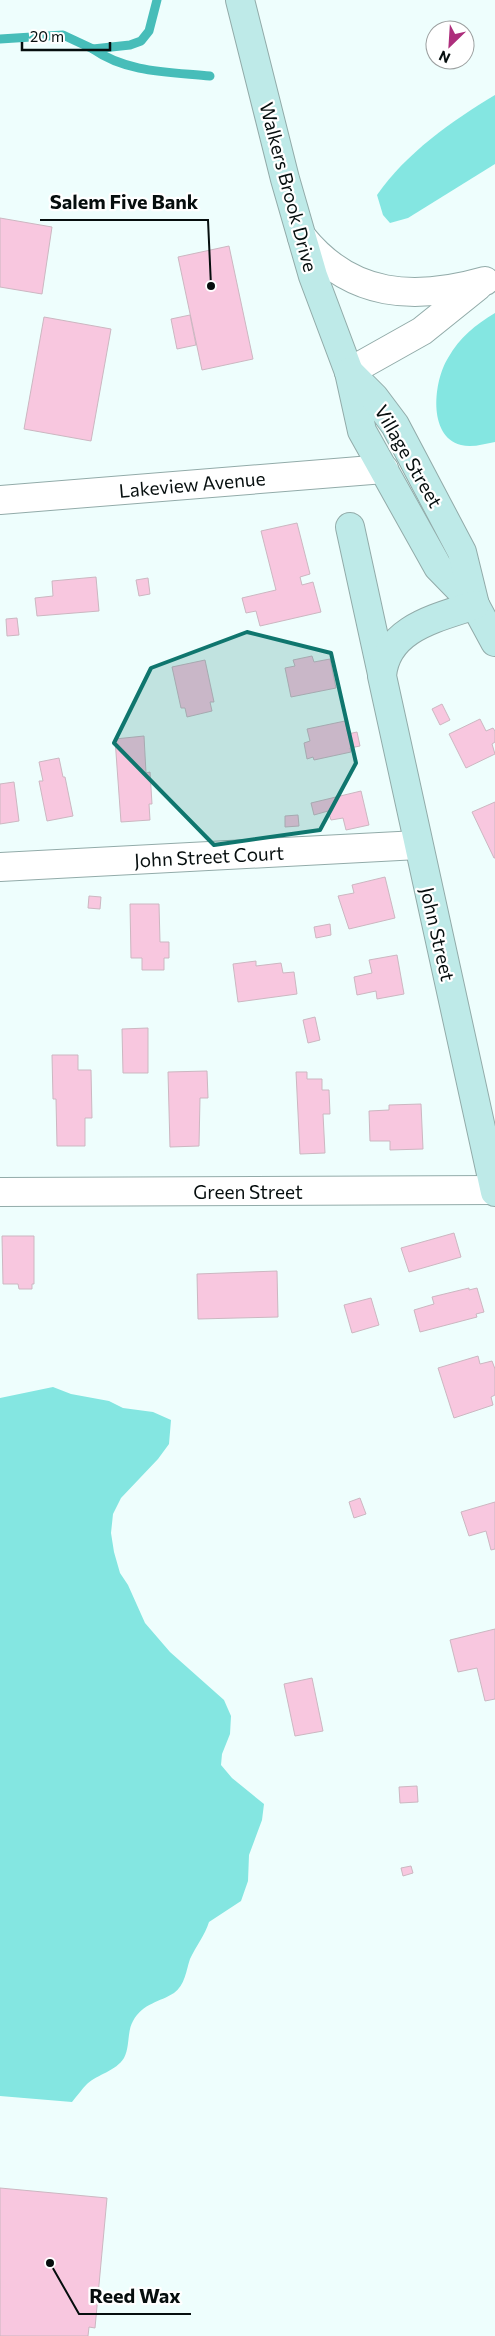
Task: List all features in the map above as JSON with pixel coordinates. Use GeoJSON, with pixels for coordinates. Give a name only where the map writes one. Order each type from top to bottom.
{"type":"FeatureCollection","features":[{"type":"Feature","properties":{"kind":"street","name":"Walkers Brook Drive"},"geometry":{"type":"LineString","coordinates":[[240,0],[302,237],[326,313],[349,372]]}},
{"type":"Feature","properties":{"kind":"street"},"geometry":{"type":"LineString","coordinates":[[302,237],[322,260],[345,276],[377,288],[401,292],[426,293],[455,290],[490,278]]}},
{"type":"Feature","properties":{"kind":"street"},"geometry":{"type":"LineString","coordinates":[[349,372],[422,331],[490,278]]}},
{"type":"Feature","properties":{"kind":"street","name":"Village Street"},"geometry":{"type":"LineString","coordinates":[[349,372],[362,431],[438,567],[475,605]]}},
{"type":"Feature","properties":{"kind":"street","name":"Village Street"},"geometry":{"type":"LineString","coordinates":[[349,372],[374,397],[395,425],[462,552],[475,605],[495,642]]}},
{"type":"Feature","properties":{"kind":"street","name":"Lakeview Avenue"},"geometry":{"type":"LineString","coordinates":[[0,500],[384,468]]}},
{"type":"Feature","properties":{"kind":"street","name":"John Street"},"geometry":{"type":"LineString","coordinates":[[350,527],[495,1191]]}},
{"type":"Feature","properties":{"kind":"street","name":"John Street"},"geometry":{"type":"LineString","coordinates":[[382,676],[388,653],[395,642],[404,634],[435,619],[475,605]]}},
{"type":"Feature","properties":{"kind":"street","name":"John Street Court"},"geometry":{"type":"LineString","coordinates":[[0,867],[418,845]]}},
{"type":"Feature","properties":{"kind":"street","name":"Green Street"},"geometry":{"type":"LineString","coordinates":[[0,1192],[495,1191]]}},
{"type":"Feature","properties":{"kind":"highlighted area"},"geometry":{"type":"Polygon","coordinates":[[[247,632],[331,653],[356,763],[320,830],[214,845],[114,743],[151,668],[247,632]]]}},
{"type":"Feature","properties":{"kind":"shaded area"},"geometry":{"type":"Polygon","coordinates":[[[495,95],[495,164],[408,218],[390,223],[383,215],[377,195],[388,180],[431,139],[463,115],[495,95]]]}},
{"type":"Feature","properties":{"kind":"shaded area"},"geometry":{"type":"Polygon","coordinates":[[[495,313],[495,442],[465,446],[450,440],[443,431],[438,419],[436,406],[439,380],[448,358],[463,338],[481,322],[495,313]]]}},
{"type":"Feature","properties":{"kind":"shaded area"},"geometry":{"type":"Polygon","coordinates":[[[53,1387],[71,1394],[109,1401],[123,1408],[153,1412],[171,1420],[169,1444],[158,1459],[121,1498],[113,1514],[111,1533],[114,1552],[120,1573],[128,1585],[145,1623],[170,1652],[224,1700],[231,1716],[230,1734],[222,1754],[221,1765],[232,1778],[264,1804],[262,1820],[249,1855],[248,1881],[241,1901],[209,1922],[190,1959],[185,1977],[178,1990],[142,2010],[137,2015],[131,2025],[126,2054],[121,2062],[87,2084],[72,2102],[0,2096],[0,1398],[53,1387]]]}},
{"type":"Feature","properties":{"kind":"building"},"geometry":{"type":"Polygon","coordinates":[[[0,218],[52,227],[42,294],[0,287],[0,218]]]}},
{"type":"Feature","properties":{"kind":"building"},"geometry":{"type":"Polygon","coordinates":[[[229,246],[253,359],[202,370],[178,257],[229,246]]]}},
{"type":"Feature","properties":{"kind":"building"},"geometry":{"type":"Polygon","coordinates":[[[190,315],[196,345],[177,349],[171,319],[190,315]]]}},
{"type":"Feature","properties":{"kind":"building"},"geometry":{"type":"Polygon","coordinates":[[[44,317],[111,329],[91,441],[24,429],[44,317]]]}},
{"type":"Feature","properties":{"kind":"building"},"geometry":{"type":"Polygon","coordinates":[[[297,523],[310,574],[300,577],[302,585],[313,582],[321,612],[260,626],[256,611],[246,613],[242,598],[276,590],[261,531],[297,523]]]}},
{"type":"Feature","properties":{"kind":"building"},"geometry":{"type":"Polygon","coordinates":[[[96,577],[99,611],[37,616],[35,598],[53,596],[52,581],[96,577]]]}},
{"type":"Feature","properties":{"kind":"building"},"geometry":{"type":"Polygon","coordinates":[[[148,578],[150,594],[139,596],[136,580],[148,578]]]}},
{"type":"Feature","properties":{"kind":"building"},"geometry":{"type":"Polygon","coordinates":[[[17,618],[19,635],[7,636],[6,619],[17,618]]]}},
{"type":"Feature","properties":{"kind":"building"},"geometry":{"type":"Polygon","coordinates":[[[312,656],[314,662],[330,659],[336,688],[291,697],[285,668],[295,666],[293,660],[312,656]]]}},
{"type":"Feature","properties":{"kind":"building"},"geometry":{"type":"Polygon","coordinates":[[[205,660],[214,702],[210,702],[212,711],[187,717],[185,708],[181,708],[172,667],[205,660]]]}},
{"type":"Feature","properties":{"kind":"building"},"geometry":{"type":"Polygon","coordinates":[[[442,704],[450,720],[440,725],[432,709],[442,704]]]}},
{"type":"Feature","properties":{"kind":"building"},"geometry":{"type":"Polygon","coordinates":[[[480,719],[486,731],[493,728],[495,731],[495,742],[492,744],[495,754],[466,768],[449,734],[480,719]]]}},
{"type":"Feature","properties":{"kind":"building"},"geometry":{"type":"Polygon","coordinates":[[[345,721],[348,734],[357,732],[360,746],[350,748],[351,752],[314,760],[313,757],[307,759],[304,743],[310,741],[307,729],[345,721]]]}},
{"type":"Feature","properties":{"kind":"building"},"geometry":{"type":"Polygon","coordinates":[[[144,736],[146,773],[150,772],[152,804],[149,804],[150,820],[121,822],[115,739],[144,736]]]}},
{"type":"Feature","properties":{"kind":"building"},"geometry":{"type":"Polygon","coordinates":[[[59,758],[73,816],[47,821],[39,781],[43,781],[39,762],[59,758]]]}},
{"type":"Feature","properties":{"kind":"building"},"geometry":{"type":"Polygon","coordinates":[[[14,782],[19,821],[0,824],[0,784],[14,782]]]}},
{"type":"Feature","properties":{"kind":"building"},"geometry":{"type":"Polygon","coordinates":[[[361,791],[369,825],[346,830],[343,818],[331,820],[328,811],[314,815],[311,803],[361,791]]]}},
{"type":"Feature","properties":{"kind":"building"},"geometry":{"type":"Polygon","coordinates":[[[495,802],[495,858],[494,858],[472,812],[495,802]]]}},
{"type":"Feature","properties":{"kind":"building"},"geometry":{"type":"Polygon","coordinates":[[[298,815],[299,826],[285,827],[285,816],[298,815]]]}},
{"type":"Feature","properties":{"kind":"building"},"geometry":{"type":"Polygon","coordinates":[[[385,877],[395,918],[349,929],[338,896],[354,893],[352,885],[385,877]]]}},
{"type":"Feature","properties":{"kind":"building"},"geometry":{"type":"Polygon","coordinates":[[[89,896],[101,897],[100,909],[88,908],[89,896]]]}},
{"type":"Feature","properties":{"kind":"building"},"geometry":{"type":"Polygon","coordinates":[[[130,904],[159,904],[160,942],[169,942],[169,958],[164,958],[164,970],[142,970],[142,958],[131,958],[130,904]]]}},
{"type":"Feature","properties":{"kind":"building"},"geometry":{"type":"Polygon","coordinates":[[[330,924],[331,935],[316,938],[314,927],[330,924]]]}},
{"type":"Feature","properties":{"kind":"building"},"geometry":{"type":"Polygon","coordinates":[[[397,955],[404,994],[377,999],[376,991],[357,995],[354,977],[372,973],[369,960],[397,955]]]}},
{"type":"Feature","properties":{"kind":"building"},"geometry":{"type":"Polygon","coordinates":[[[256,961],[256,966],[281,963],[283,973],[294,972],[297,994],[238,1002],[233,964],[256,961]]]}},
{"type":"Feature","properties":{"kind":"building"},"geometry":{"type":"Polygon","coordinates":[[[315,1017],[320,1040],[308,1043],[303,1020],[315,1017]]]}},
{"type":"Feature","properties":{"kind":"building"},"geometry":{"type":"Polygon","coordinates":[[[148,1028],[148,1073],[123,1073],[122,1029],[148,1028]]]}},
{"type":"Feature","properties":{"kind":"building"},"geometry":{"type":"Polygon","coordinates":[[[52,1055],[78,1055],[78,1070],[91,1070],[92,1118],[85,1118],[85,1146],[57,1146],[56,1099],[53,1099],[52,1055]]]}},
{"type":"Feature","properties":{"kind":"building"},"geometry":{"type":"Polygon","coordinates":[[[207,1071],[208,1098],[200,1098],[199,1146],[170,1147],[168,1072],[207,1071]]]}},
{"type":"Feature","properties":{"kind":"building"},"geometry":{"type":"Polygon","coordinates":[[[296,1072],[307,1072],[307,1079],[322,1079],[322,1090],[329,1090],[330,1114],[323,1114],[325,1153],[300,1154],[296,1072]]]}},
{"type":"Feature","properties":{"kind":"building"},"geometry":{"type":"Polygon","coordinates":[[[421,1104],[423,1149],[390,1150],[390,1141],[370,1141],[369,1111],[389,1110],[389,1105],[421,1104]]]}},
{"type":"Feature","properties":{"kind":"building"},"geometry":{"type":"Polygon","coordinates":[[[454,1233],[461,1257],[409,1272],[401,1248],[454,1233]]]}},
{"type":"Feature","properties":{"kind":"building"},"geometry":{"type":"Polygon","coordinates":[[[2,1236],[34,1236],[34,1284],[32,1284],[32,1289],[19,1289],[18,1284],[3,1284],[2,1236]]]}},
{"type":"Feature","properties":{"kind":"building"},"geometry":{"type":"Polygon","coordinates":[[[277,1271],[278,1317],[198,1319],[197,1274],[277,1271]]]}},
{"type":"Feature","properties":{"kind":"building"},"geometry":{"type":"Polygon","coordinates":[[[469,1288],[469,1290],[477,1288],[484,1312],[476,1314],[477,1317],[420,1332],[414,1310],[434,1304],[432,1297],[469,1288]]]}},
{"type":"Feature","properties":{"kind":"building"},"geometry":{"type":"Polygon","coordinates":[[[371,1298],[379,1325],[352,1333],[344,1305],[371,1298]]]}},
{"type":"Feature","properties":{"kind":"building"},"geometry":{"type":"Polygon","coordinates":[[[478,1356],[480,1364],[492,1361],[495,1369],[495,1395],[491,1397],[493,1405],[454,1418],[438,1368],[478,1356]]]}},
{"type":"Feature","properties":{"kind":"building"},"geometry":{"type":"Polygon","coordinates":[[[360,1498],[366,1514],[354,1518],[349,1502],[360,1498]]]}},
{"type":"Feature","properties":{"kind":"building"},"geometry":{"type":"Polygon","coordinates":[[[495,1502],[495,1549],[491,1550],[486,1531],[469,1536],[461,1512],[495,1502]]]}},
{"type":"Feature","properties":{"kind":"building"},"geometry":{"type":"Polygon","coordinates":[[[495,1629],[495,1699],[485,1701],[477,1668],[458,1672],[450,1640],[495,1629]]]}},
{"type":"Feature","properties":{"kind":"building"},"geometry":{"type":"Polygon","coordinates":[[[312,1678],[323,1731],[295,1736],[284,1684],[312,1678]]]}},
{"type":"Feature","properties":{"kind":"building"},"geometry":{"type":"Polygon","coordinates":[[[417,1786],[418,1802],[400,1803],[399,1787],[417,1786]]]}},
{"type":"Feature","properties":{"kind":"building"},"geometry":{"type":"Polygon","coordinates":[[[411,1866],[413,1873],[403,1876],[401,1868],[411,1866]]]}},
{"type":"Feature","properties":{"kind":"building"},"geometry":{"type":"Polygon","coordinates":[[[0,2188],[107,2198],[95,2328],[89,2327],[88,2336],[0,2336],[0,2188]]]}},
{"type":"Feature","properties":{"kind":"waterway"},"geometry":{"type":"LineString","coordinates":[[0,39],[63,35],[93,49],[130,45],[141,41],[149,31],[157,0]]}},
{"type":"Feature","properties":{"kind":"waterway"},"geometry":{"type":"LineString","coordinates":[[93,49],[106,57],[134,67],[210,76]]}},
{"type":"Feature","properties":{"kind":"place","name":"Salem Five Bank"},"geometry":{"type":"Point","coordinates":[211,286]}},
{"type":"Feature","properties":{"kind":"place","name":"Reed Wax"},"geometry":{"type":"Point","coordinates":[50,2263]}}]}
